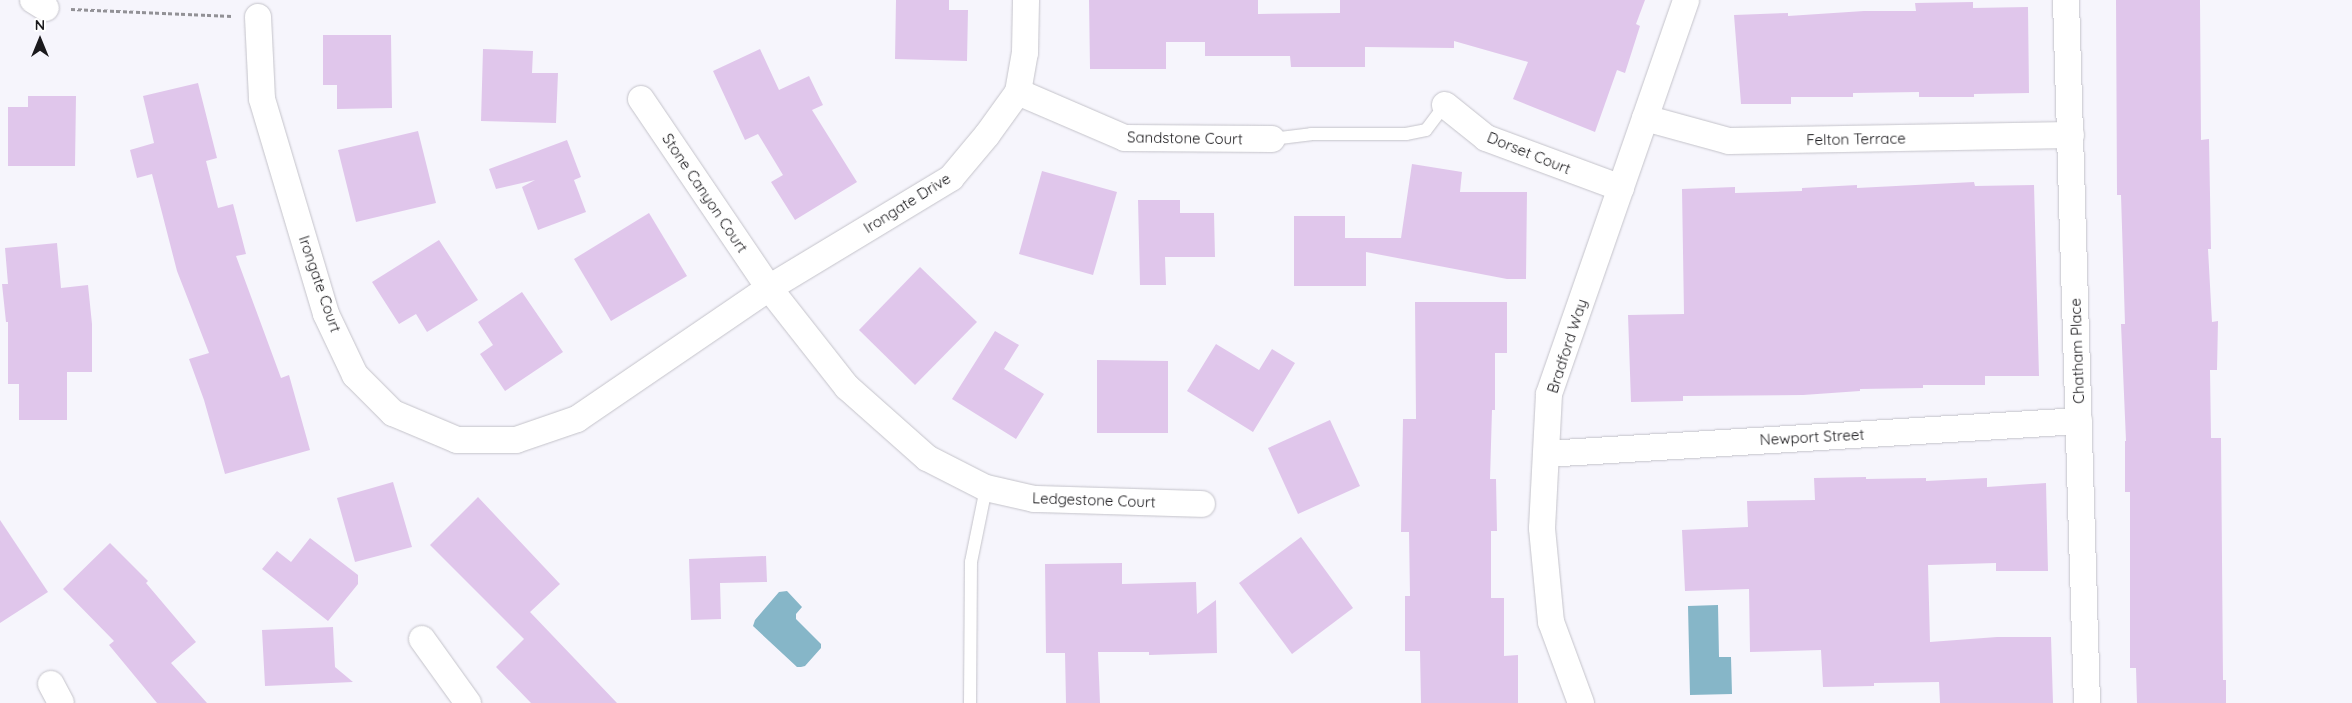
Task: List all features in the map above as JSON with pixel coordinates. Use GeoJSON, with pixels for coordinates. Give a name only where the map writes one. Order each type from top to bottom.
{"type":"FeatureCollection","features":[{"type":"Feature","properties":{"kind":"street","name":"Irongate Drive"},"geometry":{"type":"LineString","coordinates":[[769,288],[951,178],[987,135],[1018,92],[1025,53],[1026,0]]}},
{"type":"Feature","properties":{"kind":"street","name":"Bradford Way"},"geometry":{"type":"LineString","coordinates":[[1581,703],[1552,622],[1542,528],[1549,394],[1686,0]]}},
{"type":"Feature","properties":{"kind":"street","name":"Chatham Place"},"geometry":{"type":"LineString","coordinates":[[2066,0],[2088,703]]}},
{"type":"Feature","properties":{"kind":"street","name":"Irongate Court"},"geometry":{"type":"LineString","coordinates":[[258,17],[262,99],[326,314],[355,376],[393,414],[456,440],[516,440],[577,419],[769,288]]}},
{"type":"Feature","properties":{"kind":"street","name":"Sandstone Court"},"geometry":{"type":"LineString","coordinates":[[1018,92],[1125,138],[1272,139]]}},
{"type":"Feature","properties":{"kind":"street","name":"Stone Canyon Court"},"geometry":{"type":"LineString","coordinates":[[641,98],[769,288]]}},
{"type":"Feature","properties":{"kind":"street","name":"Dorset Court"},"geometry":{"type":"LineString","coordinates":[[1445,105],[1486,138],[1620,188]]}},
{"type":"Feature","properties":{"kind":"street","name":"Felton Terrace"},"geometry":{"type":"LineString","coordinates":[[1645,118],[1729,141],[2071,135]]}},
{"type":"Feature","properties":{"kind":"street","name":"Ledgestone Court"},"geometry":{"type":"LineString","coordinates":[[769,288],[847,387],[927,458],[986,488],[1034,499],[1202,504]]}},
{"type":"Feature","properties":{"kind":"street","name":"Newport Street"},"geometry":{"type":"LineString","coordinates":[[1546,454],[2079,421]]}},
{"type":"Feature","properties":{"kind":"street"},"geometry":{"type":"LineString","coordinates":[[422,638],[468,703]]}},
{"type":"Feature","properties":{"kind":"lane"},"geometry":{"type":"LineString","coordinates":[[1272,139],[1312,134],[1406,134],[1426,130],[1445,105]]}},
{"type":"Feature","properties":{"kind":"lane"},"geometry":{"type":"LineString","coordinates":[[970,703],[970,562],[986,488]]}},
{"type":"Feature","properties":{"kind":"path"},"geometry":{"type":"LineString","coordinates":[[39,4],[258,17]]}},
{"type":"Feature","properties":{"kind":"water"},"geometry":{"type":"Polygon","coordinates":[[[787,591],[802,607],[796,614],[796,619],[821,644],[821,648],[805,666],[801,667],[797,667],[753,626],[755,620],[779,592],[787,591]]]}},
{"type":"Feature","properties":{"kind":"water"},"geometry":{"type":"Polygon","coordinates":[[[1718,605],[1719,657],[1731,657],[1732,694],[1690,695],[1688,606],[1718,605]]]}},
{"type":"Feature","properties":{"kind":"building"},"geometry":{"type":"Polygon","coordinates":[[[896,0],[949,0],[949,10],[968,10],[967,61],[895,59],[896,0]]]}},
{"type":"Feature","properties":{"kind":"building"},"geometry":{"type":"Polygon","coordinates":[[[1089,0],[1258,0],[1258,14],[1340,13],[1340,0],[1645,0],[1636,24],[1640,26],[1625,73],[1617,70],[1595,132],[1513,99],[1528,62],[1454,41],[1454,48],[1365,47],[1365,67],[1291,67],[1290,56],[1205,56],[1205,42],[1166,42],[1166,69],[1090,69],[1089,0]]]}},
{"type":"Feature","properties":{"kind":"building"},"geometry":{"type":"Polygon","coordinates":[[[2116,0],[2200,0],[2201,140],[2209,139],[2211,249],[2208,249],[2212,322],[2218,321],[2217,370],[2210,370],[2211,438],[2221,438],[2223,680],[2226,680],[2226,703],[2137,703],[2136,668],[2130,668],[2130,492],[2125,492],[2126,441],[2121,324],[2125,324],[2121,195],[2117,195],[2116,0]]]}},
{"type":"Feature","properties":{"kind":"building"},"geometry":{"type":"Polygon","coordinates":[[[1973,2],[1973,8],[2028,7],[2029,93],[1974,94],[1974,97],[1919,97],[1919,92],[1853,93],[1853,97],[1791,97],[1791,104],[1741,104],[1734,15],[1788,13],[1788,16],[1864,11],[1916,11],[1915,3],[1973,2]]]}},
{"type":"Feature","properties":{"kind":"building"},"geometry":{"type":"Polygon","coordinates":[[[323,35],[391,35],[392,108],[337,109],[337,85],[323,85],[323,35]]]}},
{"type":"Feature","properties":{"kind":"building"},"geometry":{"type":"Polygon","coordinates":[[[483,49],[533,51],[532,73],[558,73],[556,123],[481,121],[483,49]]]}},
{"type":"Feature","properties":{"kind":"building"},"geometry":{"type":"Polygon","coordinates":[[[760,49],[779,90],[809,76],[823,105],[812,110],[857,182],[795,220],[771,182],[783,175],[758,134],[745,140],[713,71],[760,49]]]}},
{"type":"Feature","properties":{"kind":"building"},"geometry":{"type":"Polygon","coordinates":[[[198,83],[217,158],[206,161],[218,208],[233,204],[246,254],[236,256],[281,378],[289,375],[310,450],[225,474],[204,400],[189,359],[209,353],[177,271],[152,174],[137,178],[130,150],[154,143],[143,96],[198,83]]]}},
{"type":"Feature","properties":{"kind":"building"},"geometry":{"type":"Polygon","coordinates":[[[28,96],[76,96],[75,166],[8,166],[8,107],[28,107],[28,96]]]}},
{"type":"Feature","properties":{"kind":"building"},"geometry":{"type":"Polygon","coordinates":[[[418,131],[436,203],[356,222],[338,150],[418,131]]]}},
{"type":"Feature","properties":{"kind":"building"},"geometry":{"type":"Polygon","coordinates":[[[567,140],[581,177],[574,180],[586,212],[538,230],[522,187],[535,180],[496,189],[489,169],[567,140]]]}},
{"type":"Feature","properties":{"kind":"building"},"geometry":{"type":"Polygon","coordinates":[[[1412,164],[1462,172],[1460,192],[1527,192],[1526,279],[1507,279],[1366,252],[1366,286],[1294,286],[1294,216],[1345,216],[1345,238],[1401,238],[1412,164]]]}},
{"type":"Feature","properties":{"kind":"building"},"geometry":{"type":"Polygon","coordinates":[[[1042,171],[1117,192],[1093,275],[1019,254],[1042,171]]]}},
{"type":"Feature","properties":{"kind":"building"},"geometry":{"type":"Polygon","coordinates":[[[1974,182],[1975,186],[2034,185],[2039,376],[1985,376],[1985,385],[1923,385],[1923,388],[1860,389],[1860,391],[1803,395],[1683,396],[1683,401],[1631,402],[1628,315],[1684,314],[1682,189],[1735,187],[1735,193],[1802,191],[1802,188],[1857,185],[1857,188],[1974,182]]]}},
{"type":"Feature","properties":{"kind":"building"},"geometry":{"type":"Polygon","coordinates":[[[1138,200],[1180,200],[1180,213],[1214,213],[1215,257],[1165,257],[1166,285],[1140,285],[1138,200]]]}},
{"type":"Feature","properties":{"kind":"building"},"geometry":{"type":"Polygon","coordinates":[[[649,213],[687,276],[611,321],[574,259],[649,213]]]}},
{"type":"Feature","properties":{"kind":"building"},"geometry":{"type":"Polygon","coordinates":[[[439,240],[478,300],[427,332],[416,314],[399,324],[372,282],[439,240]]]}},
{"type":"Feature","properties":{"kind":"building"},"geometry":{"type":"Polygon","coordinates":[[[57,243],[61,288],[88,285],[92,324],[92,372],[67,372],[67,420],[19,420],[19,384],[8,384],[8,322],[6,322],[2,284],[8,284],[5,248],[57,243]]]}},
{"type":"Feature","properties":{"kind":"building"},"geometry":{"type":"Polygon","coordinates":[[[920,267],[977,322],[915,385],[859,330],[920,267]]]}},
{"type":"Feature","properties":{"kind":"building"},"geometry":{"type":"Polygon","coordinates":[[[522,292],[563,352],[505,391],[480,354],[493,345],[478,322],[522,292]]]}},
{"type":"Feature","properties":{"kind":"building"},"geometry":{"type":"Polygon","coordinates":[[[1415,302],[1507,302],[1507,353],[1495,353],[1495,410],[1492,410],[1490,479],[1496,479],[1497,531],[1491,531],[1491,598],[1504,598],[1504,656],[1518,655],[1518,703],[1421,703],[1420,651],[1405,651],[1405,596],[1410,596],[1409,532],[1401,532],[1403,419],[1416,419],[1415,302]]]}},
{"type":"Feature","properties":{"kind":"building"},"geometry":{"type":"Polygon","coordinates":[[[995,331],[1019,345],[1004,369],[1044,394],[1016,439],[952,399],[995,331]]]}},
{"type":"Feature","properties":{"kind":"building"},"geometry":{"type":"Polygon","coordinates":[[[1216,344],[1259,370],[1272,349],[1295,363],[1253,432],[1187,391],[1216,344]]]}},
{"type":"Feature","properties":{"kind":"building"},"geometry":{"type":"Polygon","coordinates":[[[1097,360],[1168,361],[1168,433],[1097,433],[1097,360]]]}},
{"type":"Feature","properties":{"kind":"building"},"geometry":{"type":"Polygon","coordinates":[[[1330,420],[1360,486],[1298,514],[1268,448],[1330,420]]]}},
{"type":"Feature","properties":{"kind":"building"},"geometry":{"type":"Polygon","coordinates":[[[1866,477],[1866,479],[1926,478],[1926,481],[1987,478],[1987,487],[2046,483],[2048,571],[1996,571],[1996,563],[1928,565],[1930,642],[1997,637],[2051,637],[2053,703],[1940,703],[1939,682],[1874,683],[1874,686],[1823,687],[1821,650],[1750,652],[1749,589],[1685,591],[1682,530],[1748,527],[1747,501],[1815,500],[1814,478],[1866,477]]]}},
{"type":"Feature","properties":{"kind":"building"},"geometry":{"type":"Polygon","coordinates":[[[393,482],[412,547],[355,562],[337,498],[393,482]]]}},
{"type":"Feature","properties":{"kind":"building"},"geometry":{"type":"Polygon","coordinates":[[[478,497],[560,584],[530,612],[617,703],[531,703],[496,667],[524,639],[430,545],[478,497]]]}},
{"type":"Feature","properties":{"kind":"building"},"geometry":{"type":"Polygon","coordinates":[[[0,520],[48,592],[0,623],[0,520]]]}},
{"type":"Feature","properties":{"kind":"building"},"geometry":{"type":"Polygon","coordinates":[[[1301,537],[1353,608],[1292,654],[1239,583],[1301,537]]]}},
{"type":"Feature","properties":{"kind":"building"},"geometry":{"type":"Polygon","coordinates":[[[310,538],[358,575],[358,584],[328,621],[262,569],[277,551],[291,562],[310,538]]]}},
{"type":"Feature","properties":{"kind":"building"},"geometry":{"type":"Polygon","coordinates":[[[110,543],[148,581],[146,583],[196,642],[171,663],[207,703],[157,703],[109,645],[114,641],[63,589],[110,543]]]}},
{"type":"Feature","properties":{"kind":"building"},"geometry":{"type":"Polygon","coordinates":[[[766,556],[767,582],[720,583],[721,619],[691,620],[689,559],[766,556]]]}},
{"type":"Feature","properties":{"kind":"building"},"geometry":{"type":"Polygon","coordinates":[[[1122,563],[1122,584],[1196,582],[1197,614],[1216,600],[1217,653],[1149,655],[1149,652],[1098,652],[1100,703],[1066,703],[1065,653],[1046,653],[1045,564],[1122,563]]]}},
{"type":"Feature","properties":{"kind":"building"},"geometry":{"type":"Polygon","coordinates":[[[333,627],[335,667],[353,682],[265,686],[262,630],[333,627]]]}}]}
